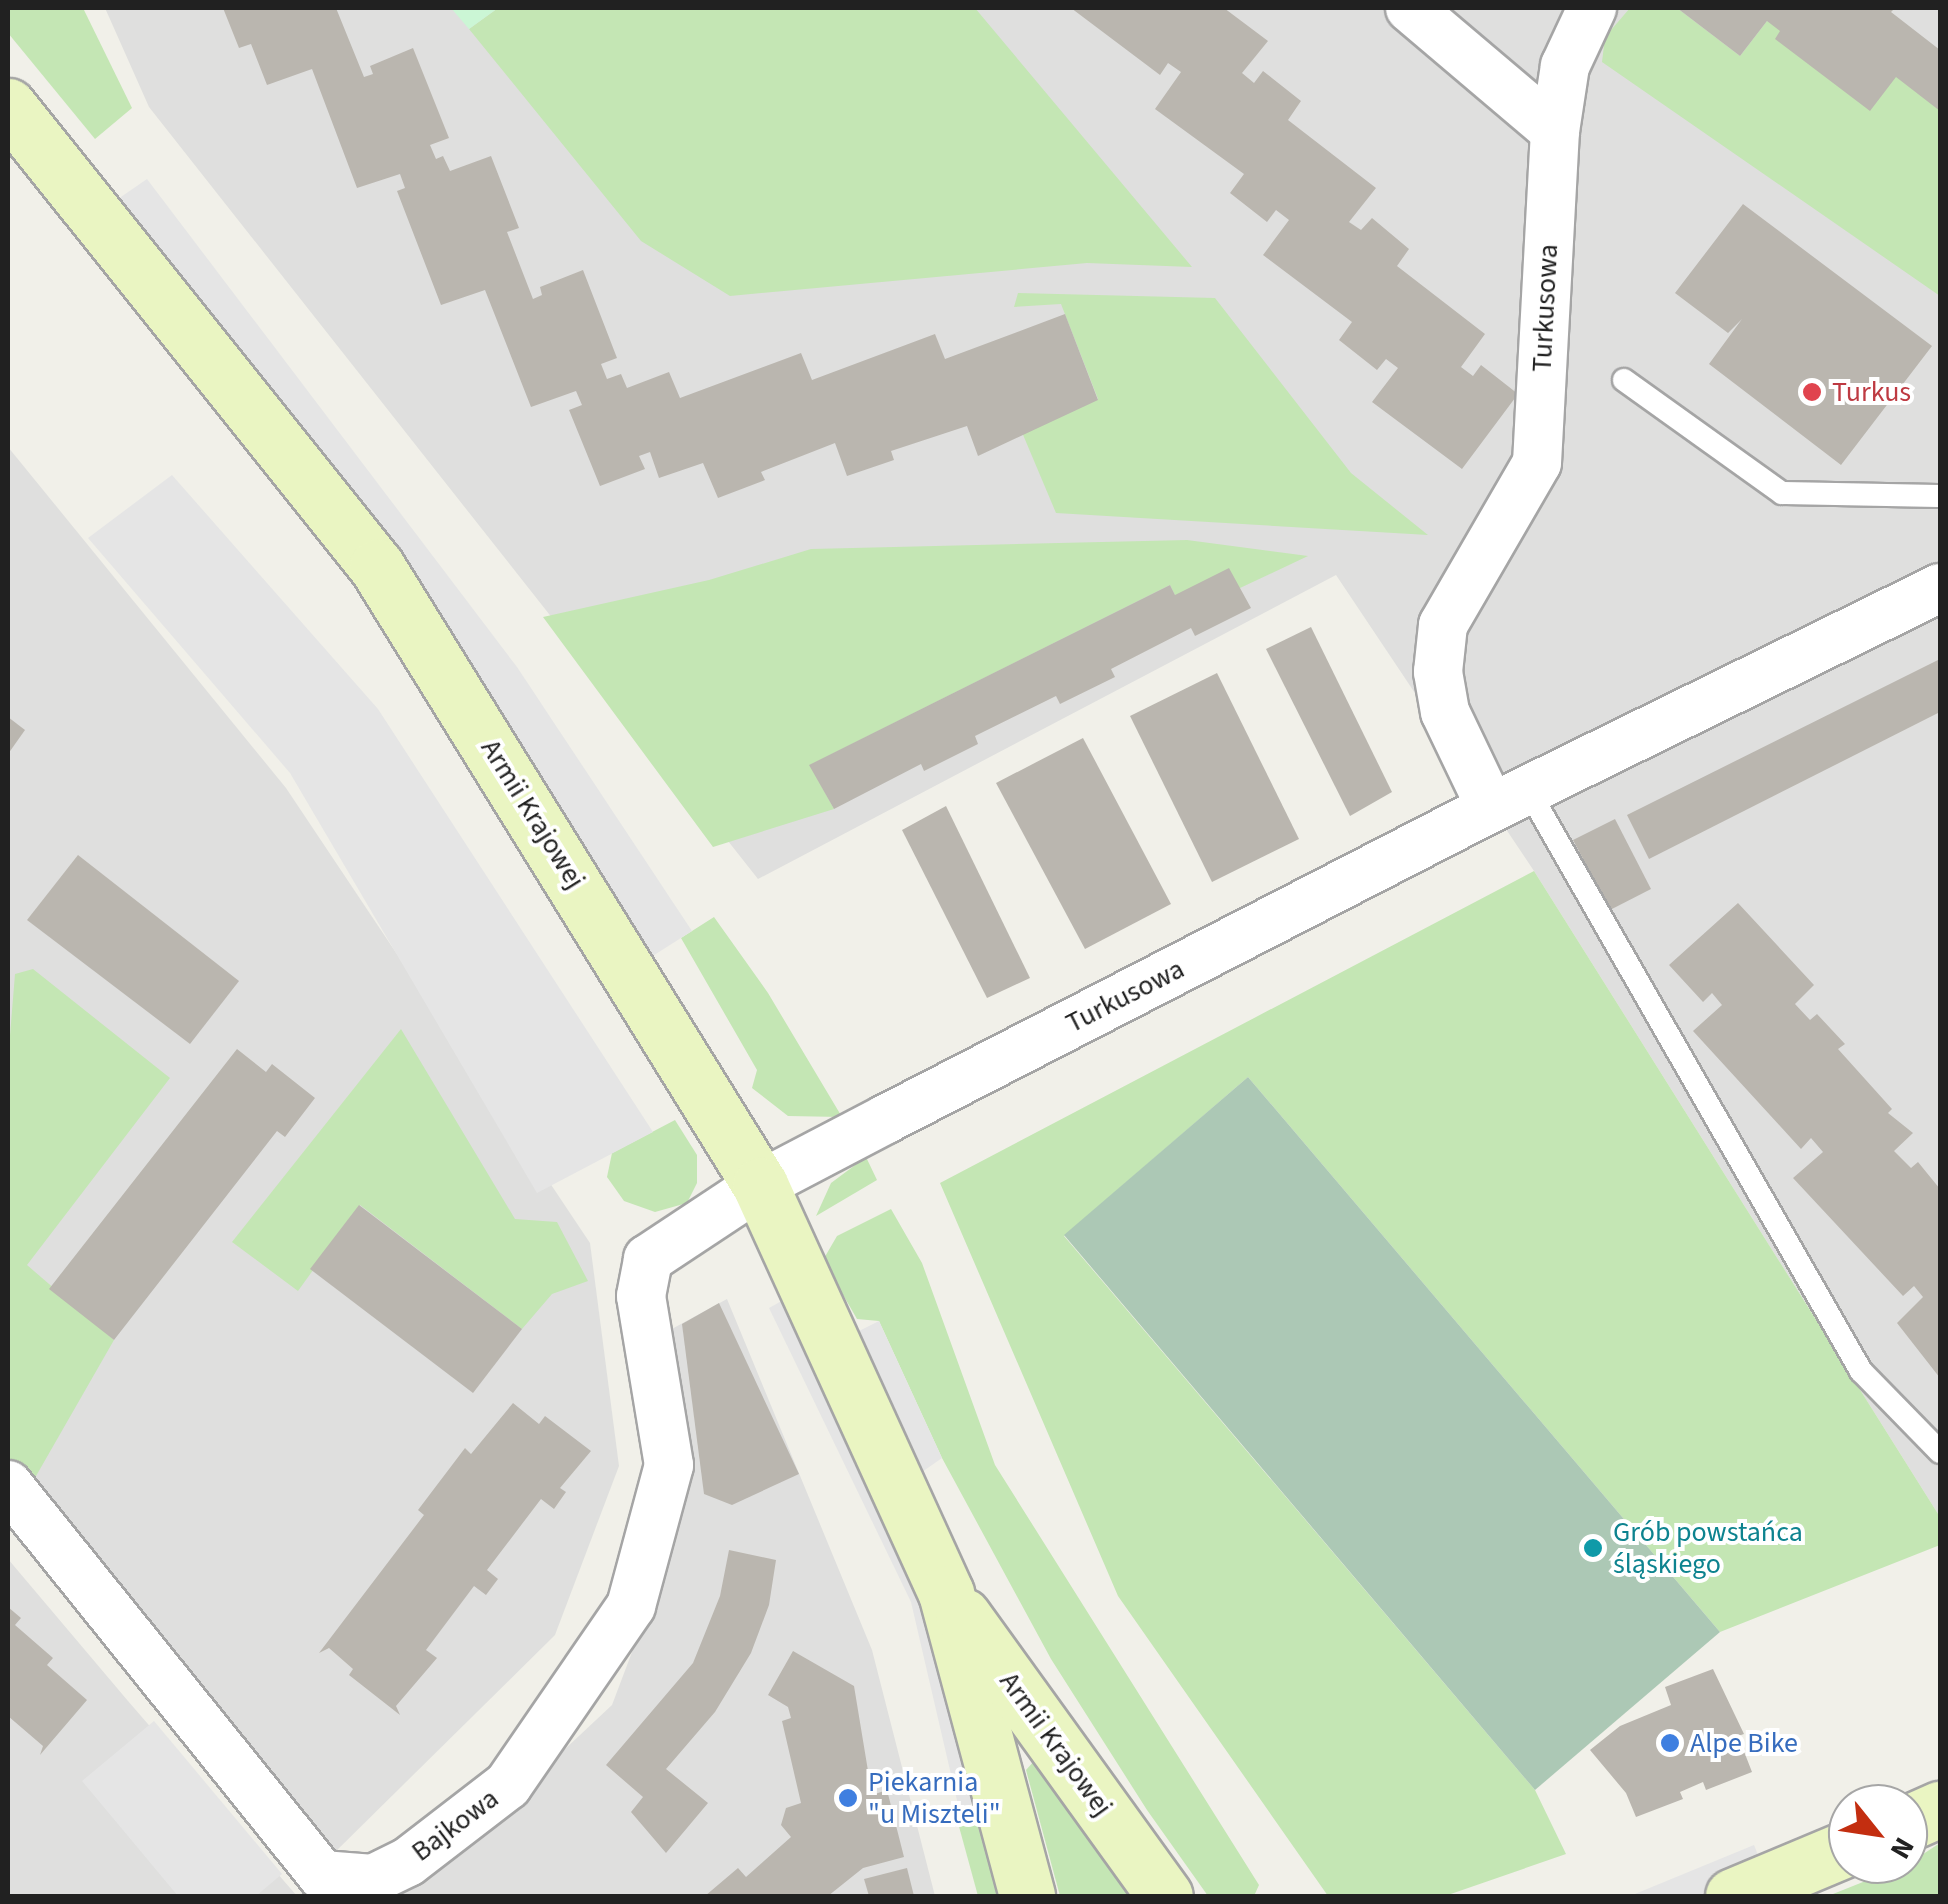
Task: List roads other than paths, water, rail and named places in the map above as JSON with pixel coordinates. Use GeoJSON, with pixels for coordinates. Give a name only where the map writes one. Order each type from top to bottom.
{"type":"FeatureCollection","features":[{"type":"Feature","properties":{"kind":"street"},"geometry":{"type":"LineString","coordinates":[[1410,8],[1555,130]]}},
{"type":"Feature","properties":{"kind":"street","name":"Turkusowa"},"geometry":{"type":"LineString","coordinates":[[1510,799],[1445,712],[1438,672],[1443,626],[1537,462],[1555,130],[1565,66],[1592,8]]}},
{"type":"Feature","properties":{"kind":"street","name":"Armii Krajowej"},"geometry":{"type":"LineString","coordinates":[[8,106],[378,566],[760,1186],[946,1593],[1027,1896]]}},
{"type":"Feature","properties":{"kind":"street","name":"Turkusowa"},"geometry":{"type":"LineString","coordinates":[[760,1186],[1510,799],[1940,588]]}},
{"type":"Feature","properties":{"kind":"street","name":"Bajkowa"},"geometry":{"type":"LineString","coordinates":[[8,1485],[328,1886],[373,1879],[390,1871],[508,1784],[631,1606],[669,1465],[641,1296],[648,1259],[760,1186]]}},
{"type":"Feature","properties":{"kind":"street","name":"Armii Krajowej"},"geometry":{"type":"LineString","coordinates":[[946,1593],[1164,1896]]}},
{"type":"Feature","properties":{"kind":"street"},"geometry":{"type":"LineString","coordinates":[[1734,1896],[1828,1856]]}},
{"type":"Feature","properties":{"kind":"lane"},"geometry":{"type":"LineString","coordinates":[[1624,380],[1782,493],[1940,496]]}},
{"type":"Feature","properties":{"kind":"lane"},"geometry":{"type":"LineString","coordinates":[[1510,799],[1861,1371],[1940,1452]]}},
{"type":"Feature","properties":{"kind":"place","name":"Turkus"},"geometry":{"type":"Point","coordinates":[1812,392]}},
{"type":"Feature","properties":{"kind":"place","name":"Grób powstańca śląskiego"},"geometry":{"type":"Point","coordinates":[1593,1548]}},
{"type":"Feature","properties":{"kind":"place","name":"Alpe Bike"},"geometry":{"type":"Point","coordinates":[1670,1743]}},
{"type":"Feature","properties":{"kind":"place","name":"Piekarnia \"u Miszteli\""},"geometry":{"type":"Point","coordinates":[848,1798]}}]}
